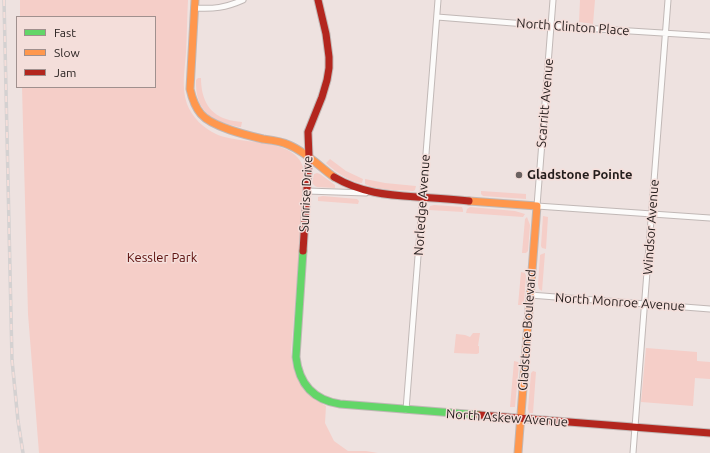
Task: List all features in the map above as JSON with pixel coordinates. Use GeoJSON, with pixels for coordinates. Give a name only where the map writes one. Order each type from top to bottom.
{"type":"FeatureCollection","features":[{"type":"Feature","properties":{"kind":"street"},"geometry":{"type":"LineString","coordinates":[[195,0],[190,89],[192,100],[203,116],[209,122],[222,129],[287,144],[296,148],[336,178],[347,184],[364,191],[381,194]]}},
{"type":"Feature","properties":{"kind":"street"},"geometry":{"type":"LineString","coordinates":[[194,8],[222,8],[243,0]]}},
{"type":"Feature","properties":{"kind":"street","name":"Sunrise Drive"},"geometry":{"type":"LineString","coordinates":[[309,389],[299,372],[296,364],[296,356],[309,157],[308,132],[325,91],[330,56],[328,37],[318,0]]}},
{"type":"Feature","properties":{"kind":"street","name":"Norledge Avenue"},"geometry":{"type":"LineString","coordinates":[[406,410],[438,0]]}},
{"type":"Feature","properties":{"kind":"street","name":"Scarritt Avenue"},"geometry":{"type":"LineString","coordinates":[[537,206],[553,0]]}},
{"type":"Feature","properties":{"kind":"street","name":"Windsor Avenue"},"geometry":{"type":"LineString","coordinates":[[633,453],[668,0]]}},
{"type":"Feature","properties":{"kind":"street","name":"North Clinton Place"},"geometry":{"type":"LineString","coordinates":[[436,17],[710,36]]}},
{"type":"Feature","properties":{"kind":"street"},"geometry":{"type":"LineString","coordinates":[[307,191],[381,194],[710,218]]}},
{"type":"Feature","properties":{"kind":"street","name":"Gladstone Boulevard"},"geometry":{"type":"LineString","coordinates":[[518,453],[537,206]]}},
{"type":"Feature","properties":{"kind":"street","name":"North Monroe Avenue"},"geometry":{"type":"LineString","coordinates":[[530,295],[710,309]]}},
{"type":"Feature","properties":{"kind":"street","name":"North Askew Avenue"},"geometry":{"type":"LineString","coordinates":[[309,389],[324,400],[358,406],[710,433]]}},
{"type":"Feature","properties":{"kind":"green space","name":"Kessler Park"},"geometry":{"type":"Polygon","coordinates":[[[20,0],[188,0],[184,91],[187,104],[195,118],[211,132],[216,134],[228,138],[271,144],[284,148],[295,155],[302,165],[305,179],[291,352],[294,370],[305,390],[326,406],[325,423],[334,441],[348,451],[378,453],[39,453],[28,314],[22,88],[156,88],[156,16],[20,16],[20,0]]]}},
{"type":"Feature","properties":{"kind":"green space"},"geometry":{"type":"Polygon","coordinates":[[[580,0],[595,0],[593,24],[579,22],[580,0]]]}},
{"type":"Feature","properties":{"kind":"green space"},"geometry":{"type":"Polygon","coordinates":[[[201,78],[202,91],[206,103],[214,113],[230,120],[242,122],[241,127],[229,125],[213,118],[207,113],[198,100],[196,80],[201,78]]]}},
{"type":"Feature","properties":{"kind":"green space"},"geometry":{"type":"Polygon","coordinates":[[[330,159],[346,171],[363,179],[362,183],[348,179],[334,170],[326,163],[330,159]]]}},
{"type":"Feature","properties":{"kind":"green space"},"geometry":{"type":"Polygon","coordinates":[[[317,173],[335,185],[335,188],[315,186],[312,183],[314,174],[317,173]]]}},
{"type":"Feature","properties":{"kind":"green space"},"geometry":{"type":"Polygon","coordinates":[[[365,179],[385,183],[416,186],[415,190],[413,191],[381,189],[365,184],[365,179]]]}},
{"type":"Feature","properties":{"kind":"green space"},"geometry":{"type":"Polygon","coordinates":[[[481,191],[526,194],[526,199],[483,196],[481,191]]]}},
{"type":"Feature","properties":{"kind":"green space"},"geometry":{"type":"Polygon","coordinates":[[[323,196],[357,199],[359,201],[358,204],[318,201],[318,197],[323,196]]]}},
{"type":"Feature","properties":{"kind":"green space"},"geometry":{"type":"Polygon","coordinates":[[[430,206],[462,207],[463,212],[429,210],[430,206]]]}},
{"type":"Feature","properties":{"kind":"green space"},"geometry":{"type":"Polygon","coordinates":[[[470,207],[515,211],[525,214],[523,217],[466,213],[467,209],[470,207]]]}},
{"type":"Feature","properties":{"kind":"green space"},"geometry":{"type":"Polygon","coordinates":[[[543,216],[548,217],[546,249],[542,248],[541,246],[543,216]]]}},
{"type":"Feature","properties":{"kind":"green space"},"geometry":{"type":"Polygon","coordinates":[[[527,217],[530,225],[528,251],[526,253],[522,253],[525,219],[527,217]]]}},
{"type":"Feature","properties":{"kind":"green space"},"geometry":{"type":"Polygon","coordinates":[[[545,253],[542,291],[539,289],[538,284],[540,255],[545,253]]]}},
{"type":"Feature","properties":{"kind":"green space"},"geometry":{"type":"Polygon","coordinates":[[[521,272],[525,273],[526,276],[524,303],[522,305],[518,305],[521,272]]]}},
{"type":"Feature","properties":{"kind":"green space"},"geometry":{"type":"Polygon","coordinates":[[[473,333],[480,333],[478,346],[479,353],[454,353],[456,334],[470,337],[473,333]]]}},
{"type":"Feature","properties":{"kind":"green space"},"geometry":{"type":"Polygon","coordinates":[[[646,348],[697,352],[697,361],[710,362],[710,379],[695,378],[693,406],[641,402],[646,348]]]}},
{"type":"Feature","properties":{"kind":"green space"},"geometry":{"type":"Polygon","coordinates":[[[514,361],[518,362],[519,364],[515,407],[510,407],[514,361]]]}},
{"type":"Feature","properties":{"kind":"green space"},"geometry":{"type":"Polygon","coordinates":[[[533,371],[536,372],[533,413],[529,413],[531,373],[533,371]]]}},
{"type":"Feature","properties":{"kind":"railway"},"geometry":{"type":"LineString","coordinates":[[4,0],[12,360],[18,421],[23,453]]}},
{"type":"Feature","properties":{"kind":"traffic: fast"},"geometry":{"type":"LineString","coordinates":[[303,251],[296,357],[300,375],[309,389],[322,399],[340,404],[479,415]]}},
{"type":"Feature","properties":{"kind":"traffic: slow"},"geometry":{"type":"LineString","coordinates":[[195,0],[190,89],[194,102],[201,114],[206,119],[221,127],[289,145],[307,156],[334,177]]}},
{"type":"Feature","properties":{"kind":"traffic: slow"},"geometry":{"type":"LineString","coordinates":[[469,201],[537,206],[518,453]]}},
{"type":"Feature","properties":{"kind":"traffic: jam"},"geometry":{"type":"LineString","coordinates":[[303,251],[309,157],[308,132],[322,97],[329,68],[326,34],[318,0]]}},
{"type":"Feature","properties":{"kind":"traffic: jam"},"geometry":{"type":"LineString","coordinates":[[334,177],[354,187],[374,192],[469,201]]}},
{"type":"Feature","properties":{"kind":"traffic: jam"},"geometry":{"type":"LineString","coordinates":[[479,415],[710,433]]}},
{"type":"Feature","properties":{"kind":"place","name":"Gladstone Pointe"},"geometry":{"type":"Point","coordinates":[519,175]}}]}
